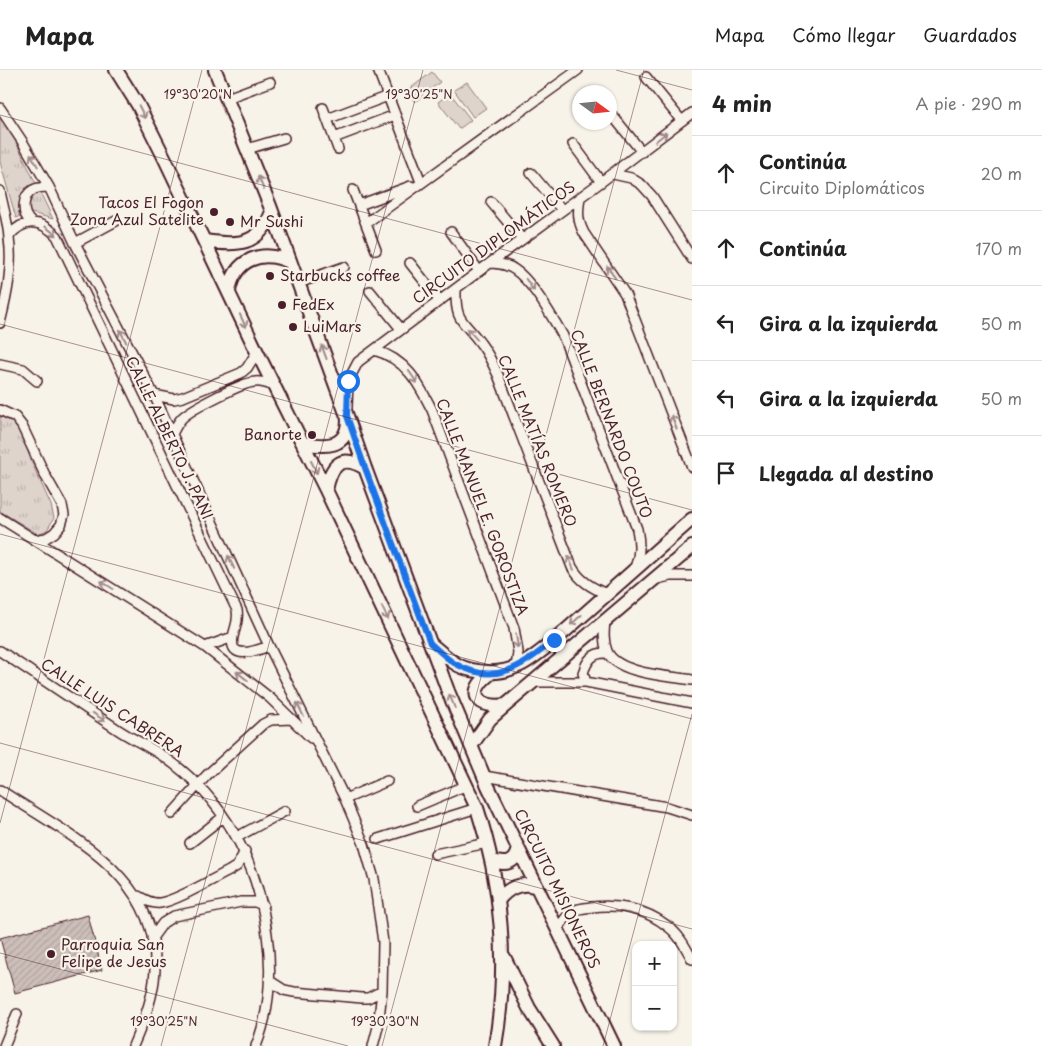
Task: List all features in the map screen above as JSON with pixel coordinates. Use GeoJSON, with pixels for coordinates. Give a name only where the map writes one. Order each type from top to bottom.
{"type":"FeatureCollection","features":[{"type":"Feature","properties":{"kind":"main road"},"geometry":{"type":"LineString","coordinates":[[116,70],[138,105],[205,241],[477,808],[491,860],[498,901],[503,954],[501,1006],[495,1046]]}},
{"type":"Feature","properties":{"kind":"main road","name":"CIRCUITO MISIONEROS"},"geometry":{"type":"LineString","coordinates":[[215,70],[272,212],[430,643],[471,746],[614,1046]]}},
{"type":"Feature","properties":{"kind":"main road"},"geometry":{"type":"LineString","coordinates":[[205,241],[232,244],[249,241],[264,228],[272,212]]}},
{"type":"Feature","properties":{"kind":"main road"},"geometry":{"type":"LineString","coordinates":[[229,291],[234,276],[251,259],[275,256],[290,262]]}},
{"type":"Feature","properties":{"kind":"main road"},"geometry":{"type":"LineString","coordinates":[[303,443],[323,446],[337,443],[346,432],[347,416]]}},
{"type":"Feature","properties":{"kind":"main road"},"geometry":{"type":"LineString","coordinates":[[326,490],[328,480],[336,464],[352,462],[365,468]]}},
{"type":"Feature","properties":{"kind":"main road"},"geometry":{"type":"LineString","coordinates":[[506,705],[487,706],[480,703],[477,696],[481,681],[490,674],[516,668],[536,655],[692,519]]}},
{"type":"Feature","properties":{"kind":"main road"},"geometry":{"type":"LineString","coordinates":[[471,746],[490,719],[692,546]]}},
{"type":"Feature","properties":{"kind":"main road"},"geometry":{"type":"LineString","coordinates":[[430,643],[454,663],[471,670],[490,674]]}},
{"type":"Feature","properties":{"kind":"main road"},"geometry":{"type":"LineString","coordinates":[[491,860],[502,864],[509,863],[516,856],[518,847]]}},
{"type":"Feature","properties":{"kind":"main road"},"geometry":{"type":"LineString","coordinates":[[498,901],[506,892],[515,887],[525,885],[537,887]]}},
{"type":"Feature","properties":{"kind":"main road"},"geometry":{"type":"LineString","coordinates":[[503,954],[529,1008],[553,1046]]}},
{"type":"Feature","properties":{"kind":"street"},"geometry":{"type":"LineString","coordinates":[[378,70],[421,182]]}},
{"type":"Feature","properties":{"kind":"street"},"geometry":{"type":"LineString","coordinates":[[366,223],[578,70]]}},
{"type":"Feature","properties":{"kind":"street"},"geometry":{"type":"LineString","coordinates":[[646,77],[681,120]]}},
{"type":"Feature","properties":{"kind":"street"},"geometry":{"type":"LineString","coordinates":[[227,98],[270,82]]}},
{"type":"Feature","properties":{"kind":"street"},"geometry":{"type":"LineString","coordinates":[[327,119],[388,96]]}},
{"type":"Feature","properties":{"kind":"street","name":"CALLE ALBERTO J. PANI"},"geometry":{"type":"LineString","coordinates":[[0,108],[50,187],[75,243],[154,395],[269,646],[345,799],[364,844],[374,879],[383,942],[382,991],[374,1046]]}},
{"type":"Feature","properties":{"kind":"street"},"geometry":{"type":"LineString","coordinates":[[323,108],[338,149]]}},
{"type":"Feature","properties":{"kind":"street","name":"CIRCUITO DIPLOMÁTICOS"},"geometry":{"type":"LineString","coordinates":[[347,416],[348,381],[358,362],[522,239],[613,174],[692,113]]}},
{"type":"Feature","properties":{"kind":"street"},"geometry":{"type":"LineString","coordinates":[[334,138],[395,115]]}},
{"type":"Feature","properties":{"kind":"street"},"geometry":{"type":"LineString","coordinates":[[617,120],[642,152]]}},
{"type":"Feature","properties":{"kind":"street"},"geometry":{"type":"LineString","coordinates":[[247,149],[284,138]]}},
{"type":"Feature","properties":{"kind":"street"},"geometry":{"type":"LineString","coordinates":[[573,144],[601,182]]}},
{"type":"Feature","properties":{"kind":"street"},"geometry":{"type":"LineString","coordinates":[[530,173],[562,210]]}},
{"type":"Feature","properties":{"kind":"street"},"geometry":{"type":"LineString","coordinates":[[613,174],[631,178],[642,184],[652,196],[692,259]]}},
{"type":"Feature","properties":{"kind":"street"},"geometry":{"type":"LineString","coordinates":[[359,205],[421,182]]}},
{"type":"Feature","properties":{"kind":"street"},"geometry":{"type":"LineString","coordinates":[[9,236],[18,227],[31,222],[25,217],[24,211],[30,192],[36,188],[50,187]]}},
{"type":"Feature","properties":{"kind":"street"},"geometry":{"type":"LineString","coordinates":[[353,190],[376,250]]}},
{"type":"Feature","properties":{"kind":"street"},"geometry":{"type":"LineString","coordinates":[[0,192],[9,236],[10,262],[0,323]]}},
{"type":"Feature","properties":{"kind":"street"},"geometry":{"type":"LineString","coordinates":[[580,197],[577,213],[579,223],[625,294],[692,467]]}},
{"type":"Feature","properties":{"kind":"street"},"geometry":{"type":"LineString","coordinates":[[490,202],[522,239]]}},
{"type":"Feature","properties":{"kind":"street"},"geometry":{"type":"LineString","coordinates":[[75,243],[116,221]]}},
{"type":"Feature","properties":{"kind":"street","name":"CALLE ALBERTO J. PANI"},"geometry":{"type":"LineString","coordinates":[[31,222],[42,224],[57,236],[237,610],[238,622],[233,637]]}},
{"type":"Feature","properties":{"kind":"street"},"geometry":{"type":"LineString","coordinates":[[451,232],[479,271]]}},
{"type":"Feature","properties":{"kind":"street"},"geometry":{"type":"LineString","coordinates":[[410,263],[440,301]]}},
{"type":"Feature","properties":{"kind":"street","name":"CALLE BERNARDO COUTO"},"geometry":{"type":"LineString","coordinates":[[490,263],[504,264],[515,269],[525,278],[555,321],[563,336],[637,529],[640,554],[635,568]]}},
{"type":"Feature","properties":{"kind":"street"},"geometry":{"type":"LineString","coordinates":[[298,283],[344,267]]}},
{"type":"Feature","properties":{"kind":"street","name":"CALLE MATÍAS ROMERO"},"geometry":{"type":"LineString","coordinates":[[456,289],[456,306],[460,320],[481,343],[498,375],[572,567],[584,583],[606,594]]}},
{"type":"Feature","properties":{"kind":"street"},"geometry":{"type":"LineString","coordinates":[[370,291],[401,329]]}},
{"type":"Feature","properties":{"kind":"street","name":"CALLE MANUEL E. GOROSTIZA"},"geometry":{"type":"LineString","coordinates":[[374,350],[386,353],[398,360],[408,370],[425,395],[432,410],[514,628],[518,646],[516,668]]}},
{"type":"Feature","properties":{"kind":"street"},"geometry":{"type":"LineString","coordinates":[[154,395],[174,399],[183,398],[241,373],[247,368],[257,352]]}},
{"type":"Feature","properties":{"kind":"street"},"geometry":{"type":"LineString","coordinates":[[0,364],[23,369],[37,381]]}},
{"type":"Feature","properties":{"kind":"street"},"geometry":{"type":"LineString","coordinates":[[172,434],[177,424],[191,411],[244,384],[254,382],[274,386]]}},
{"type":"Feature","properties":{"kind":"street"},"geometry":{"type":"LineString","coordinates":[[0,410],[16,417],[22,426],[45,475],[62,505],[64,515],[61,525],[46,538],[34,540]]}},
{"type":"Feature","properties":{"kind":"street"},"geometry":{"type":"LineString","coordinates":[[0,518],[205,647],[270,698],[317,744]]}},
{"type":"Feature","properties":{"kind":"street"},"geometry":{"type":"LineString","coordinates":[[652,580],[670,576],[692,576]]}},
{"type":"Feature","properties":{"kind":"street"},"geometry":{"type":"LineString","coordinates":[[605,620],[604,635],[608,653],[621,666],[692,680]]}},
{"type":"Feature","properties":{"kind":"street"},"geometry":{"type":"LineString","coordinates":[[205,647],[233,637],[233,644],[236,649],[245,653],[269,646]]}},
{"type":"Feature","properties":{"kind":"street","name":"CALLE LUIS CABRERA"},"geometry":{"type":"LineString","coordinates":[[0,651],[119,730],[162,755],[199,786],[237,837],[253,869],[263,905],[269,948],[270,981],[267,1008],[256,1046]]}},
{"type":"Feature","properties":{"kind":"street"},"geometry":{"type":"LineString","coordinates":[[586,682],[583,674],[588,660],[599,652],[608,653]]}},
{"type":"Feature","properties":{"kind":"street"},"geometry":{"type":"LineString","coordinates":[[533,682],[586,682],[692,703]]}},
{"type":"Feature","properties":{"kind":"street"},"geometry":{"type":"LineString","coordinates":[[172,814],[207,775],[263,724],[271,720],[292,719]]}},
{"type":"Feature","properties":{"kind":"street"},"geometry":{"type":"LineString","coordinates":[[484,776],[667,807],[692,815]]}},
{"type":"Feature","properties":{"kind":"street"},"geometry":{"type":"LineString","coordinates":[[345,799],[386,781]]}},
{"type":"Feature","properties":{"kind":"street"},"geometry":{"type":"LineString","coordinates":[[417,806],[467,785]]}},
{"type":"Feature","properties":{"kind":"street"},"geometry":{"type":"LineString","coordinates":[[0,790],[94,851],[112,866],[135,895],[145,913],[155,957],[152,991],[143,1022],[133,1046]]}},
{"type":"Feature","properties":{"kind":"street"},"geometry":{"type":"LineString","coordinates":[[378,839],[477,808]]}},
{"type":"Feature","properties":{"kind":"street"},"geometry":{"type":"LineString","coordinates":[[237,837],[285,811]]}},
{"type":"Feature","properties":{"kind":"street"},"geometry":{"type":"LineString","coordinates":[[190,842],[223,817]]}},
{"type":"Feature","properties":{"kind":"street"},"geometry":{"type":"LineString","coordinates":[[435,854],[487,843]]}},
{"type":"Feature","properties":{"kind":"street"},"geometry":{"type":"LineString","coordinates":[[135,895],[146,901],[163,903],[229,871],[236,866],[245,851]]}},
{"type":"Feature","properties":{"kind":"street"},"geometry":{"type":"LineString","coordinates":[[152,938],[163,923],[174,916],[241,902],[256,902],[263,905]]}},
{"type":"Feature","properties":{"kind":"street"},"geometry":{"type":"LineString","coordinates":[[558,930],[562,922],[578,909],[616,906],[639,910],[668,926],[683,942],[692,959]]}},
{"type":"Feature","properties":{"kind":"street"},"geometry":{"type":"LineString","coordinates":[[270,981],[284,990],[294,992],[368,998],[382,991]]}},
{"type":"Feature","properties":{"kind":"street"},"geometry":{"type":"LineString","coordinates":[[4,1046],[17,1014]]}},
{"type":"Feature","properties":{"kind":"green space"},"geometry":{"type":"Polygon","coordinates":[[[432,72],[440,82],[415,102],[407,91],[432,72]]]}},
{"type":"Feature","properties":{"kind":"green space"},"geometry":{"type":"Polygon","coordinates":[[[467,82],[486,108],[473,117],[454,90],[467,82]]]}},
{"type":"Feature","properties":{"kind":"green space"},"geometry":{"type":"Polygon","coordinates":[[[450,93],[471,120],[459,129],[438,102],[450,93]]]}},
{"type":"Feature","properties":{"kind":"green space"},"geometry":{"type":"Polygon","coordinates":[[[0,116],[12,134],[53,219],[28,212],[16,218],[0,162],[0,116]]]}},
{"type":"Feature","properties":{"kind":"green space"},"geometry":{"type":"Polygon","coordinates":[[[6,416],[19,423],[31,461],[51,505],[54,518],[47,530],[38,534],[0,511],[0,417],[6,416]]]}},
{"type":"Feature","properties":{"kind":"building","name":"Parroquia San Felipe de Jesus"},"geometry":{"type":"Polygon","coordinates":[[[88,915],[102,970],[15,993],[0,938],[88,915]]]}},
{"type":"Feature","properties":{"kind":"place","name":"Tacos El Fogon Zona Azul Satelite"},"geometry":{"type":"Point","coordinates":[214,212]}},
{"type":"Feature","properties":{"kind":"place","name":"Mr Sushi"},"geometry":{"type":"Point","coordinates":[230,222]}},
{"type":"Feature","properties":{"kind":"place","name":"Starbucks coffee"},"geometry":{"type":"Point","coordinates":[270,276]}},
{"type":"Feature","properties":{"kind":"place","name":"FedEx"},"geometry":{"type":"Point","coordinates":[282,305]}},
{"type":"Feature","properties":{"kind":"place","name":"LuiMars"},"geometry":{"type":"Point","coordinates":[293,327]}},
{"type":"Feature","properties":{"kind":"place","name":"Banorte"},"geometry":{"type":"Point","coordinates":[312,435]}},
{"type":"Feature","properties":{"kind":"place","name":"Parroquia San Felipe de Jesus"},"geometry":{"type":"Point","coordinates":[51,954]}},
{"type":"Feature","properties":{"kind":"route"},"geometry":{"type":"LineString","coordinates":[[348,381],[347,416],[430,643],[454,663],[471,670],[490,674],[516,668],[554,640]]}}]}
